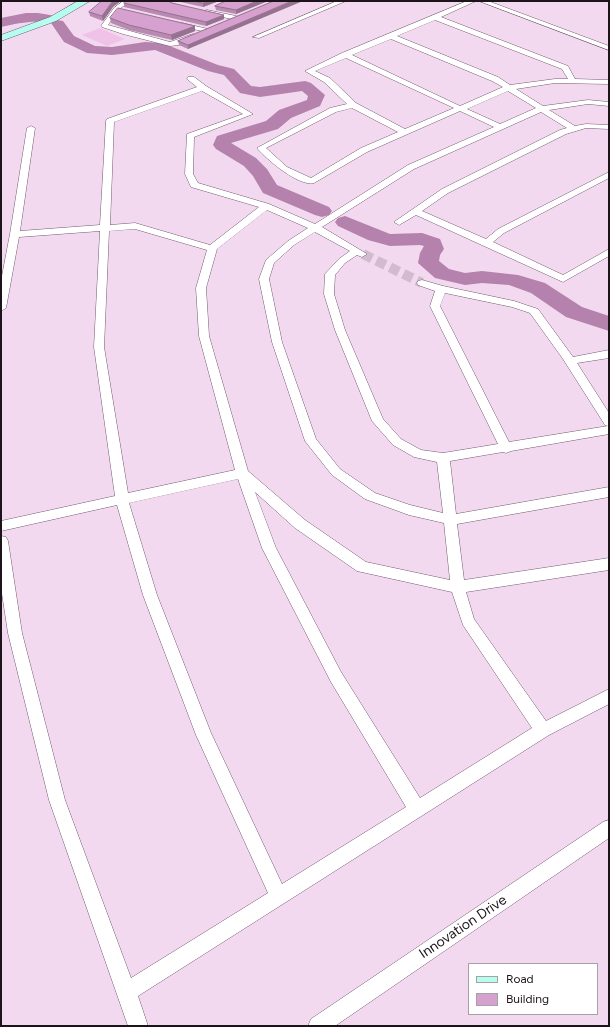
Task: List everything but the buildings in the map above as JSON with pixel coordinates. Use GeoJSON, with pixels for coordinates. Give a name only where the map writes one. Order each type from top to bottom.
{"type":"FeatureCollection","features":[{"type":"Feature","properties":{"kind":"main road"},"geometry":{"type":"LineString","coordinates":[[1,38],[53,19],[85,1]]}},
{"type":"Feature","properties":{"kind":"street"},"geometry":{"type":"LineString","coordinates":[[127,1],[104,26],[125,33],[173,44],[209,29],[176,24]]}},
{"type":"Feature","properties":{"kind":"street"},"geometry":{"type":"LineString","coordinates":[[256,37],[343,1]]}},
{"type":"Feature","properties":{"kind":"street"},"geometry":{"type":"LineString","coordinates":[[404,132],[353,105],[327,80],[309,71],[473,1]]}},
{"type":"Feature","properties":{"kind":"street"},"geometry":{"type":"LineString","coordinates":[[482,1],[609,48]]}},
{"type":"Feature","properties":{"kind":"street"},"geometry":{"type":"LineString","coordinates":[[216,6],[200,11],[240,16],[224,23]]}},
{"type":"Feature","properties":{"kind":"street"},"geometry":{"type":"LineString","coordinates":[[435,17],[565,68],[572,80]]}},
{"type":"Feature","properties":{"kind":"street"},"geometry":{"type":"LineString","coordinates":[[390,36],[495,80],[574,129]]}},
{"type":"Feature","properties":{"kind":"street"},"geometry":{"type":"LineString","coordinates":[[345,55],[500,127]]}},
{"type":"Feature","properties":{"kind":"street"},"geometry":{"type":"LineString","coordinates":[[191,79],[203,88],[248,114],[190,136],[189,174],[194,185],[266,206],[316,228],[360,252],[342,261],[330,274],[329,294],[340,330],[375,414],[378,420],[397,442],[418,454],[444,458],[506,449],[609,430]]}},
{"type":"Feature","properties":{"kind":"street"},"geometry":{"type":"LineString","coordinates":[[353,105],[333,110],[261,148],[284,169],[311,181],[364,150],[508,88],[555,81],[572,80],[609,82]]}},
{"type":"Feature","properties":{"kind":"street"},"geometry":{"type":"LineString","coordinates":[[203,88],[110,121],[99,347],[122,499],[150,595],[204,735],[278,896]]}},
{"type":"Feature","properties":{"kind":"street"},"geometry":{"type":"LineString","coordinates":[[609,104],[588,102],[541,109],[412,167],[290,243],[269,262],[264,279],[276,342],[311,441],[336,472],[370,496],[409,510],[451,520],[609,492]]}},
{"type":"Feature","properties":{"kind":"street"},"geometry":{"type":"LineString","coordinates":[[399,222],[445,191],[574,129],[586,126],[609,127]]}},
{"type":"Feature","properties":{"kind":"street"},"geometry":{"type":"LineString","coordinates":[[1,308],[15,234],[31,128]]}},
{"type":"Feature","properties":{"kind":"street"},"geometry":{"type":"LineString","coordinates":[[487,243],[502,231],[609,174]]}},
{"type":"Feature","properties":{"kind":"street"},"geometry":{"type":"LineString","coordinates":[[266,206],[212,248],[201,288],[204,336],[242,473],[269,548],[336,677],[417,809]]}},
{"type":"Feature","properties":{"kind":"street"},"geometry":{"type":"LineString","coordinates":[[415,211],[563,279],[609,252]]}},
{"type":"Feature","properties":{"kind":"street"},"geometry":{"type":"LineString","coordinates":[[15,234],[136,226],[212,248]]}},
{"type":"Feature","properties":{"kind":"street"},"geometry":{"type":"LineString","coordinates":[[422,283],[440,289],[514,304],[534,311],[609,422]]}},
{"type":"Feature","properties":{"kind":"street"},"geometry":{"type":"LineString","coordinates":[[440,289],[435,306],[506,449]]}},
{"type":"Feature","properties":{"kind":"street"},"geometry":{"type":"LineString","coordinates":[[569,361],[609,354]]}},
{"type":"Feature","properties":{"kind":"street"},"geometry":{"type":"LineString","coordinates":[[444,458],[458,587],[468,622],[543,730]]}},
{"type":"Feature","properties":{"kind":"street"},"geometry":{"type":"LineString","coordinates":[[1,526],[242,473]]}},
{"type":"Feature","properties":{"kind":"street"},"geometry":{"type":"LineString","coordinates":[[242,473],[300,524],[362,567],[458,587],[609,564]]}},
{"type":"Feature","properties":{"kind":"street"},"geometry":{"type":"LineString","coordinates":[[1,541],[15,633],[57,800],[138,1026]]}},
{"type":"Feature","properties":{"kind":"street"},"geometry":{"type":"LineString","coordinates":[[125,987],[127,992],[543,730],[609,696]]}},
{"type":"Feature","properties":{"kind":"street","name":"Innovation Drive"},"geometry":{"type":"LineString","coordinates":[[318,1026],[609,828]]}},
{"type":"Feature","properties":{"kind":"shaded area"},"geometry":{"type":"Polygon","coordinates":[[[100,28],[125,39],[107,46],[82,35],[100,28]]]}},
{"type":"Feature","properties":{"kind":"waterway"},"geometry":{"type":"LineString","coordinates":[[1,23],[26,17],[51,19]]}},
{"type":"Feature","properties":{"kind":"waterway"},"geometry":{"type":"LineString","coordinates":[[58,24],[69,39],[92,50],[112,51],[145,46],[157,46],[213,68],[229,72],[246,90],[260,92],[305,86],[317,95],[314,103],[285,114],[272,125],[223,140],[222,145],[250,162],[261,173],[270,189],[322,211]]}},
{"type":"Feature","properties":{"kind":"waterway"},"geometry":{"type":"LineString","coordinates":[[345,222],[375,236],[390,240],[422,239],[433,243],[434,249],[430,253],[428,263],[442,274],[465,279],[482,277],[511,279],[538,288],[574,312],[609,324]]}},
{"type":"Feature","properties":{"kind":"tunnel"},"geometry":{"type":"LineString","coordinates":[[363,254],[422,283]]}}]}
